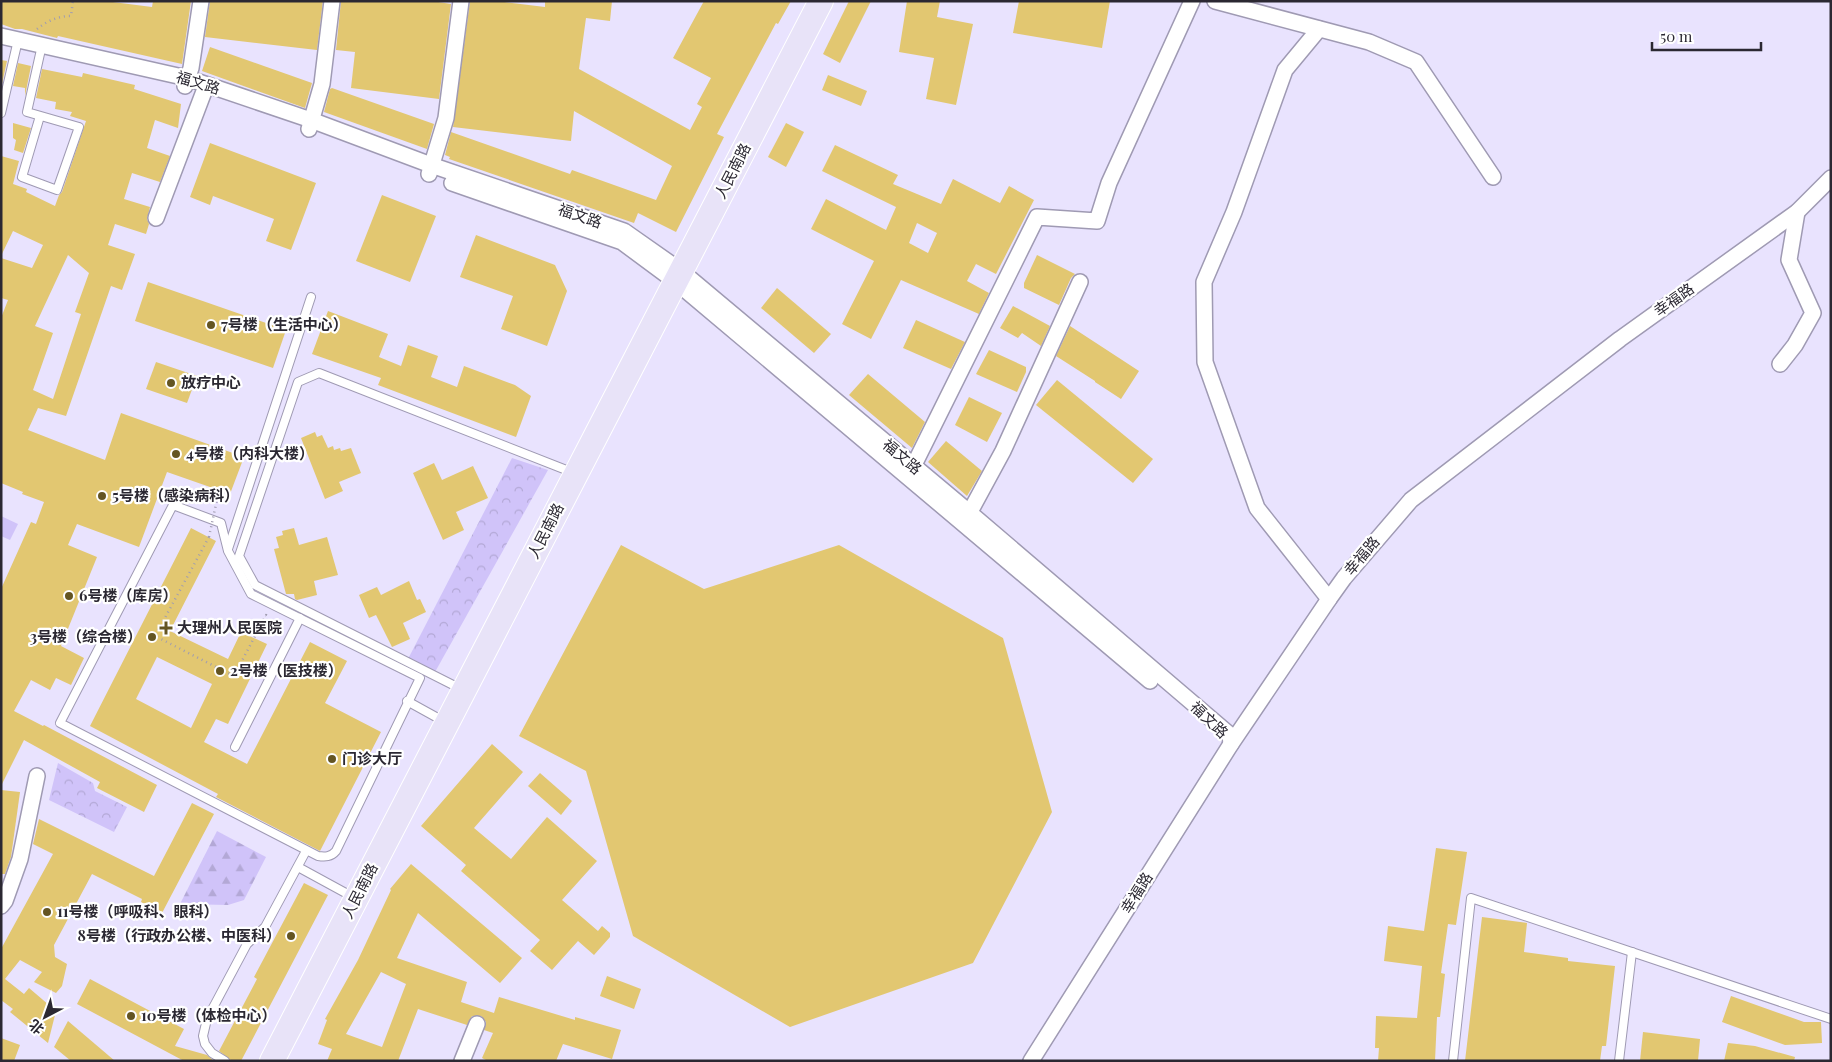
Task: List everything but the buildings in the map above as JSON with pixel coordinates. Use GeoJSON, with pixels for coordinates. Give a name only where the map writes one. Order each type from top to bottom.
{"type":"FeatureCollection","features":[{"type":"Feature","properties":{"kind":"main road","name":"人民南路"},"geometry":{"type":"LineString","coordinates":[[272,1061],[821,1]]}},
{"type":"Feature","properties":{"kind":"street"},"geometry":{"type":"LineString","coordinates":[[186,82],[201,1]]}},
{"type":"Feature","properties":{"kind":"street"},"geometry":{"type":"LineString","coordinates":[[310,124],[322,84],[332,1]]}},
{"type":"Feature","properties":{"kind":"street"},"geometry":{"type":"LineString","coordinates":[[430,170],[446,118],[461,1]]}},
{"type":"Feature","properties":{"kind":"street"},"geometry":{"type":"LineString","coordinates":[[911,472],[1037,217],[1097,221],[1109,183],[1192,1]]}},
{"type":"Feature","properties":{"kind":"street"},"geometry":{"type":"LineString","coordinates":[[1215,1],[1369,42],[1416,62],[1493,177]]}},
{"type":"Feature","properties":{"kind":"street"},"geometry":{"type":"LineString","coordinates":[[1319,29],[1285,70],[1234,212],[1204,282],[1205,362],[1257,508],[1328,599]]}},
{"type":"Feature","properties":{"kind":"street","name":"福文路"},"geometry":{"type":"LineString","coordinates":[[1,36],[18,45]]}},
{"type":"Feature","properties":{"kind":"street","name":"福文路"},"geometry":{"type":"LineString","coordinates":[[1,46],[18,45],[186,82],[310,124],[430,170],[624,231],[967,518],[1224,743],[1232,744]]}},
{"type":"Feature","properties":{"kind":"street"},"geometry":{"type":"LineString","coordinates":[[156,218],[205,89]]}},
{"type":"Feature","properties":{"kind":"street","name":"幸福路"},"geometry":{"type":"LineString","coordinates":[[1031,1061],[1232,744],[1328,599],[1411,500],[1620,339],[1797,212],[1831,178]]}},
{"type":"Feature","properties":{"kind":"street"},"geometry":{"type":"LineString","coordinates":[[1780,364],[1795,345],[1813,313],[1790,260],[1797,212]]}},
{"type":"Feature","properties":{"kind":"street"},"geometry":{"type":"LineString","coordinates":[[967,518],[1003,451],[1080,282]]}},
{"type":"Feature","properties":{"kind":"street"},"geometry":{"type":"LineString","coordinates":[[1,906],[5,901],[20,859],[37,776]]}},
{"type":"Feature","properties":{"kind":"street"},"geometry":{"type":"LineString","coordinates":[[462,1061],[477,1024]]}},
{"type":"Feature","properties":{"kind":"lane"},"geometry":{"type":"LineString","coordinates":[[1,112],[18,45]]}},
{"type":"Feature","properties":{"kind":"lane"},"geometry":{"type":"LineString","coordinates":[[40,116],[22,177],[57,190],[79,127],[27,112],[41,50]]}},
{"type":"Feature","properties":{"kind":"lane"},"geometry":{"type":"LineString","coordinates":[[228,551],[311,297]]}},
{"type":"Feature","properties":{"kind":"lane"},"geometry":{"type":"LineString","coordinates":[[464,690],[255,585],[247,571],[240,556],[254,509],[298,382],[319,373],[576,474]]}},
{"type":"Feature","properties":{"kind":"lane"},"geometry":{"type":"LineString","coordinates":[[173,505],[221,523],[228,551],[252,594],[300,618],[420,678],[336,851],[332,855],[318,856],[306,851],[60,723],[173,505]]}},
{"type":"Feature","properties":{"kind":"lane"},"geometry":{"type":"LineString","coordinates":[[235,747],[300,618]]}},
{"type":"Feature","properties":{"kind":"lane"},"geometry":{"type":"LineString","coordinates":[[408,701],[447,723]]}},
{"type":"Feature","properties":{"kind":"lane"},"geometry":{"type":"LineString","coordinates":[[225,1061],[212,1053],[205,1044],[203,1036],[207,1019],[247,944],[265,927],[306,851]]}},
{"type":"Feature","properties":{"kind":"lane"},"geometry":{"type":"LineString","coordinates":[[298,867],[356,898]]}},
{"type":"Feature","properties":{"kind":"lane"},"geometry":{"type":"LineString","coordinates":[[1453,1061],[1471,898],[1831,1019]]}},
{"type":"Feature","properties":{"kind":"lane"},"geometry":{"type":"LineString","coordinates":[[1618,1061],[1632,952]]}},
{"type":"Feature","properties":{"kind":"path"},"geometry":{"type":"LineString","coordinates":[[18,45],[48,21],[62,16],[71,16],[73,1]]}},
{"type":"Feature","properties":{"kind":"path"},"geometry":{"type":"LineString","coordinates":[[219,490],[209,537],[155,636],[234,676],[254,638]]}},
{"type":"Feature","properties":{"kind":"green space"},"geometry":{"type":"Polygon","coordinates":[[[512,458],[548,470],[435,672],[408,659],[512,458]]]}},
{"type":"Feature","properties":{"kind":"green space"},"geometry":{"type":"Polygon","coordinates":[[[1,516],[18,524],[10,540],[1,536],[1,516]]]}},
{"type":"Feature","properties":{"kind":"green space"},"geometry":{"type":"Polygon","coordinates":[[[58,763],[93,783],[95,791],[127,807],[114,832],[49,800],[58,763]]]}},
{"type":"Feature","properties":{"kind":"green space"},"geometry":{"type":"Polygon","coordinates":[[[217,831],[266,857],[244,900],[228,905],[180,904],[217,831]]]}},
{"type":"Feature","properties":{"kind":"place","name":"7号楼（生活中心）"},"geometry":{"type":"Point","coordinates":[211,325]}},
{"type":"Feature","properties":{"kind":"place","name":"放疗中心"},"geometry":{"type":"Point","coordinates":[171,383]}},
{"type":"Feature","properties":{"kind":"place","name":"4号楼（内科大楼）"},"geometry":{"type":"Point","coordinates":[176,454]}},
{"type":"Feature","properties":{"kind":"place","name":"5号楼（感染病科）"},"geometry":{"type":"Point","coordinates":[102,496]}},
{"type":"Feature","properties":{"kind":"place","name":"6号楼（库房）"},"geometry":{"type":"Point","coordinates":[69,596]}},
{"type":"Feature","properties":{"kind":"place","name":"大理州人民医院"},"geometry":{"type":"Point","coordinates":[166,628]}},
{"type":"Feature","properties":{"kind":"place","name":"3号楼（综合楼）"},"geometry":{"type":"Point","coordinates":[152,637]}},
{"type":"Feature","properties":{"kind":"place","name":"2号楼（医技楼）"},"geometry":{"type":"Point","coordinates":[220,671]}},
{"type":"Feature","properties":{"kind":"place","name":"门诊大厅"},"geometry":{"type":"Point","coordinates":[332,759]}},
{"type":"Feature","properties":{"kind":"place","name":"11号楼（呼吸科、眼科）"},"geometry":{"type":"Point","coordinates":[47,912]}},
{"type":"Feature","properties":{"kind":"place","name":"8号楼（行政办公楼、中医科）"},"geometry":{"type":"Point","coordinates":[291,936]}},
{"type":"Feature","properties":{"kind":"place","name":"10号楼（体检中心）"},"geometry":{"type":"Point","coordinates":[131,1016]}}]}
